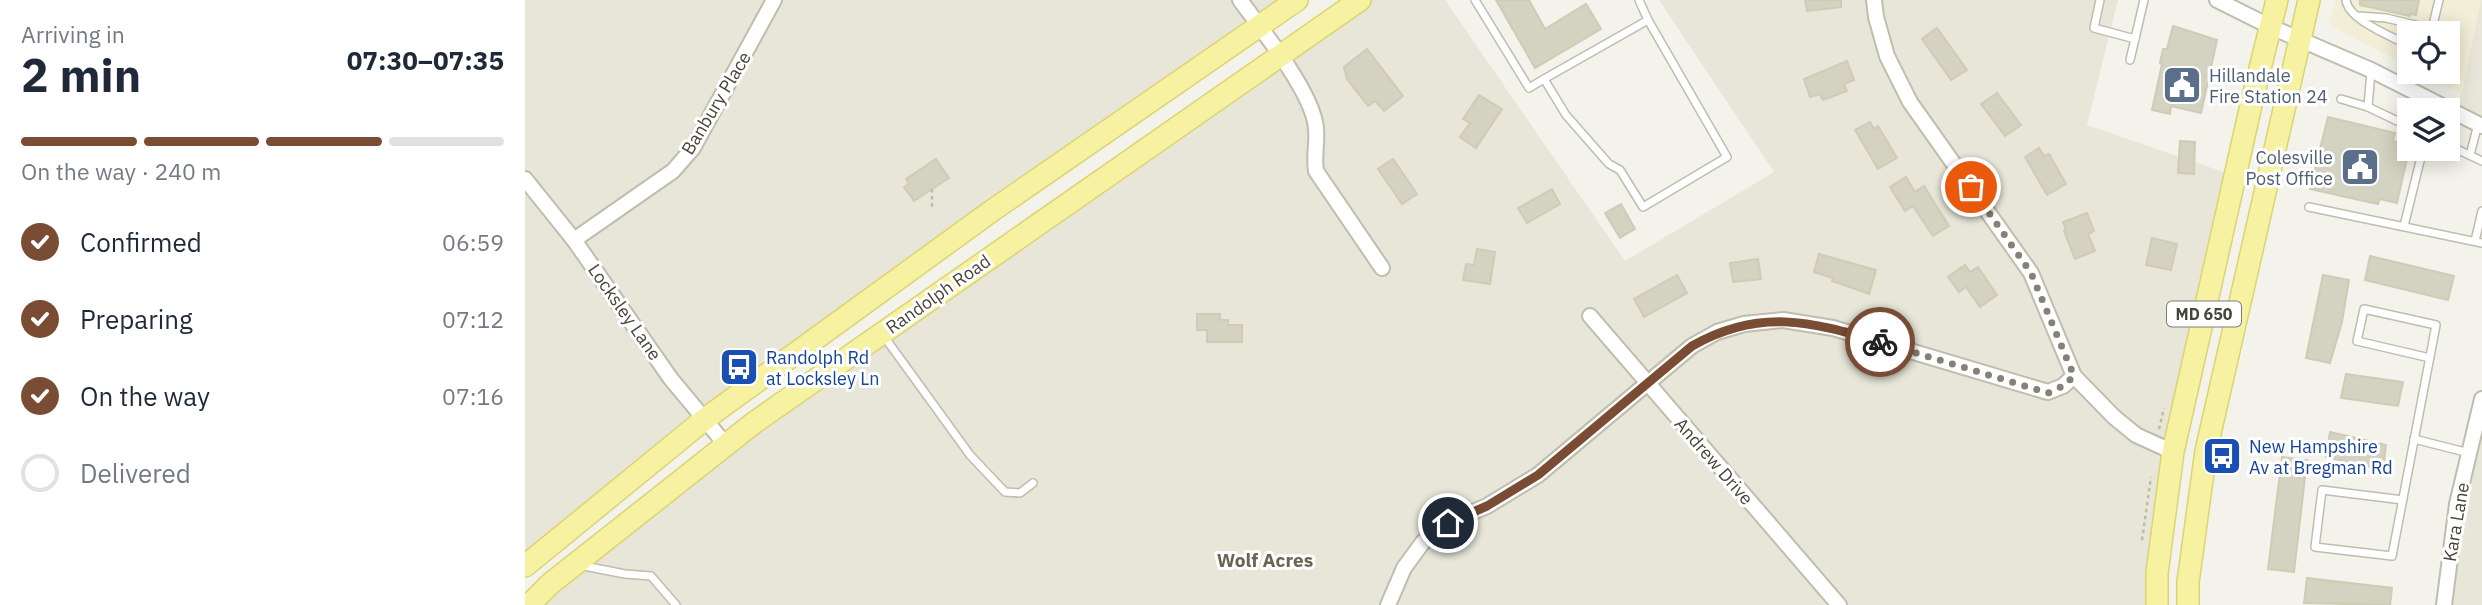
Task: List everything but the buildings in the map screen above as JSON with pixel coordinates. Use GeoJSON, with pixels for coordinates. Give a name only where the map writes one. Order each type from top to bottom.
{"type":"FeatureCollection","features":[{"type":"Feature","properties":{"kind":"main road","name":"Randolph Road"},"geometry":{"type":"LineString","coordinates":[[525,566],[705,419],[993,211],[1297,0]]}},
{"type":"Feature","properties":{"kind":"main road","name":"Randolph Road"},"geometry":{"type":"LineString","coordinates":[[529,605],[575,564],[726,445],[1360,0]]}},
{"type":"Feature","properties":{"kind":"main road","name":"MD 650"},"geometry":{"type":"LineString","coordinates":[[2157,605],[2157,573],[2173,452],[2245,129],[2277,0]]}},
{"type":"Feature","properties":{"kind":"main road","name":"MD 650"},"geometry":{"type":"LineString","coordinates":[[2188,605],[2188,582],[2206,451],[2309,0]]}},
{"type":"Feature","properties":{"kind":"street"},"geometry":{"type":"LineString","coordinates":[[1240,0],[1304,94],[1315,120],[1316,171],[1382,268]]}},
{"type":"Feature","properties":{"kind":"street"},"geometry":{"type":"LineString","coordinates":[[1874,0],[1887,56],[1910,102],[2031,273],[2074,376],[2114,417],[2136,435],[2173,452]]}},
{"type":"Feature","properties":{"kind":"street"},"geometry":{"type":"LineString","coordinates":[[2217,0],[2271,27],[2371,70],[2480,125]]}},
{"type":"Feature","properties":{"kind":"street","name":"Banbury Place"},"geometry":{"type":"LineString","coordinates":[[574,240],[674,171],[693,148],[772,1]]}},
{"type":"Feature","properties":{"kind":"street","name":"Locksley Lane"},"geometry":{"type":"LineString","coordinates":[[525,178],[574,240],[671,379],[726,445]]}},
{"type":"Feature","properties":{"kind":"street","name":"Andrew Drive"},"geometry":{"type":"LineString","coordinates":[[1590,316],[1839,605]]}},
{"type":"Feature","properties":{"kind":"street"},"geometry":{"type":"LineString","coordinates":[[1388,605],[1404,568],[1423,542],[1448,523],[1487,506],[1538,475],[1692,346],[1717,332],[1744,324],[1783,320],[1833,328],[2048,393],[2063,386],[2074,376]]}},
{"type":"Feature","properties":{"kind":"street","name":"Kara Lane"},"geometry":{"type":"LineString","coordinates":[[2444,605],[2457,504],[2476,455],[2482,399]]}},
{"type":"Feature","properties":{"kind":"lane"},"geometry":{"type":"LineString","coordinates":[[1475,0],[1529,88],[1648,20]]}},
{"type":"Feature","properties":{"kind":"lane"},"geometry":{"type":"LineString","coordinates":[[1544,79],[1566,115],[1609,164],[1620,170],[1643,207],[1727,157],[1639,0]]}},
{"type":"Feature","properties":{"kind":"lane"},"geometry":{"type":"LineString","coordinates":[[2100,0],[2094,28],[2135,39]]}},
{"type":"Feature","properties":{"kind":"lane"},"geometry":{"type":"LineString","coordinates":[[2130,60],[2144,0]]}},
{"type":"Feature","properties":{"kind":"lane"},"geometry":{"type":"LineString","coordinates":[[2346,0],[2346,6],[2355,16],[2397,39]]}},
{"type":"Feature","properties":{"kind":"lane"},"geometry":{"type":"LineString","coordinates":[[2434,21],[2439,0]]}},
{"type":"Feature","properties":{"kind":"lane"},"geometry":{"type":"LineString","coordinates":[[2355,16],[2397,21]]}},
{"type":"Feature","properties":{"kind":"lane"},"geometry":{"type":"LineString","coordinates":[[2368,107],[2371,70]]}},
{"type":"Feature","properties":{"kind":"lane"},"geometry":{"type":"LineString","coordinates":[[2341,99],[2368,107],[2397,121]]}},
{"type":"Feature","properties":{"kind":"lane"},"geometry":{"type":"LineString","coordinates":[[2470,155],[2480,125]]}},
{"type":"Feature","properties":{"kind":"lane"},"geometry":{"type":"LineString","coordinates":[[2460,150],[2482,161]]}},
{"type":"Feature","properties":{"kind":"lane"},"geometry":{"type":"LineString","coordinates":[[2404,226],[2420,161]]}},
{"type":"Feature","properties":{"kind":"lane"},"geometry":{"type":"LineString","coordinates":[[2309,207],[2478,242],[2482,211]]}},
{"type":"Feature","properties":{"kind":"lane"},"geometry":{"type":"LineString","coordinates":[[2403,500],[2322,490],[2315,547],[2392,556],[2403,500],[2414,439],[2430,358],[2436,325],[2364,309],[2357,341],[2430,358]]}},
{"type":"Feature","properties":{"kind":"lane"},"geometry":{"type":"LineString","coordinates":[[882,333],[970,456],[1005,492],[1020,493],[1033,484]]}},
{"type":"Feature","properties":{"kind":"lane"},"geometry":{"type":"LineString","coordinates":[[2414,439],[2476,455]]}},
{"type":"Feature","properties":{"kind":"lane"},"geometry":{"type":"LineString","coordinates":[[575,564],[651,576],[676,605]]}},
{"type":"Feature","properties":{"kind":"path"},"geometry":{"type":"LineString","coordinates":[[932,189],[932,207]]}},
{"type":"Feature","properties":{"kind":"shaded area"},"geometry":{"type":"Polygon","coordinates":[[[525,0],[1297,0],[993,211],[525,566],[525,0]]]}},
{"type":"Feature","properties":{"kind":"shaded area"},"geometry":{"type":"Polygon","coordinates":[[[1360,0],[1445,0],[1625,261],[1774,172],[1659,0],[2118,0],[2087,125],[2235,176],[2220,239],[2157,605],[529,605],[755,422],[1360,0]]]}},
{"type":"Feature","properties":{"kind":"shaded area"},"geometry":{"type":"Polygon","coordinates":[[[2335,0],[2481,0],[2462,94],[2442,84],[2460,84],[2460,21],[2397,21],[2397,60],[2329,25],[2335,0]]]}},
{"type":"Feature","properties":{"kind":"shaded area"},"geometry":{"type":"Polygon","coordinates":[[[2482,0],[2482,126],[2460,115],[2459,98],[2482,0]]]}},
{"type":"Feature","properties":{"kind":"shaded area"},"geometry":{"type":"Polygon","coordinates":[[[2482,399],[2482,605],[2444,605],[2482,399]]]}},
{"type":"Feature","properties":{"kind":"way so far"},"geometry":{"type":"LineString","coordinates":[[1880,342],[2048,393],[2063,386],[2074,376],[2031,273],[1971,187]]}},
{"type":"Feature","properties":{"kind":"place","name":"Hillandale Fire Station 24"},"geometry":{"type":"Point","coordinates":[2182,85]}},
{"type":"Feature","properties":{"kind":"place","name":"Colesville Post Office"},"geometry":{"type":"Point","coordinates":[2360,167]}},
{"type":"Feature","properties":{"kind":"place","name":"Randolph Rd at Locksley Ln"},"geometry":{"type":"Point","coordinates":[739,367]}},
{"type":"Feature","properties":{"kind":"place","name":"New Hampshire Av at Bregman Rd"},"geometry":{"type":"Point","coordinates":[2222,456]}},
{"type":"Feature","properties":{"kind":"district","name":"Wolf Acres"},"geometry":{"type":"Point","coordinates":[1265,560]}},
{"type":"Feature","properties":{"kind":"route"},"geometry":{"type":"LineString","coordinates":[[1448,523],[1487,506],[1538,475],[1692,346],[1717,332],[1744,324],[1783,320],[1833,328],[1880,342]]}}]}
